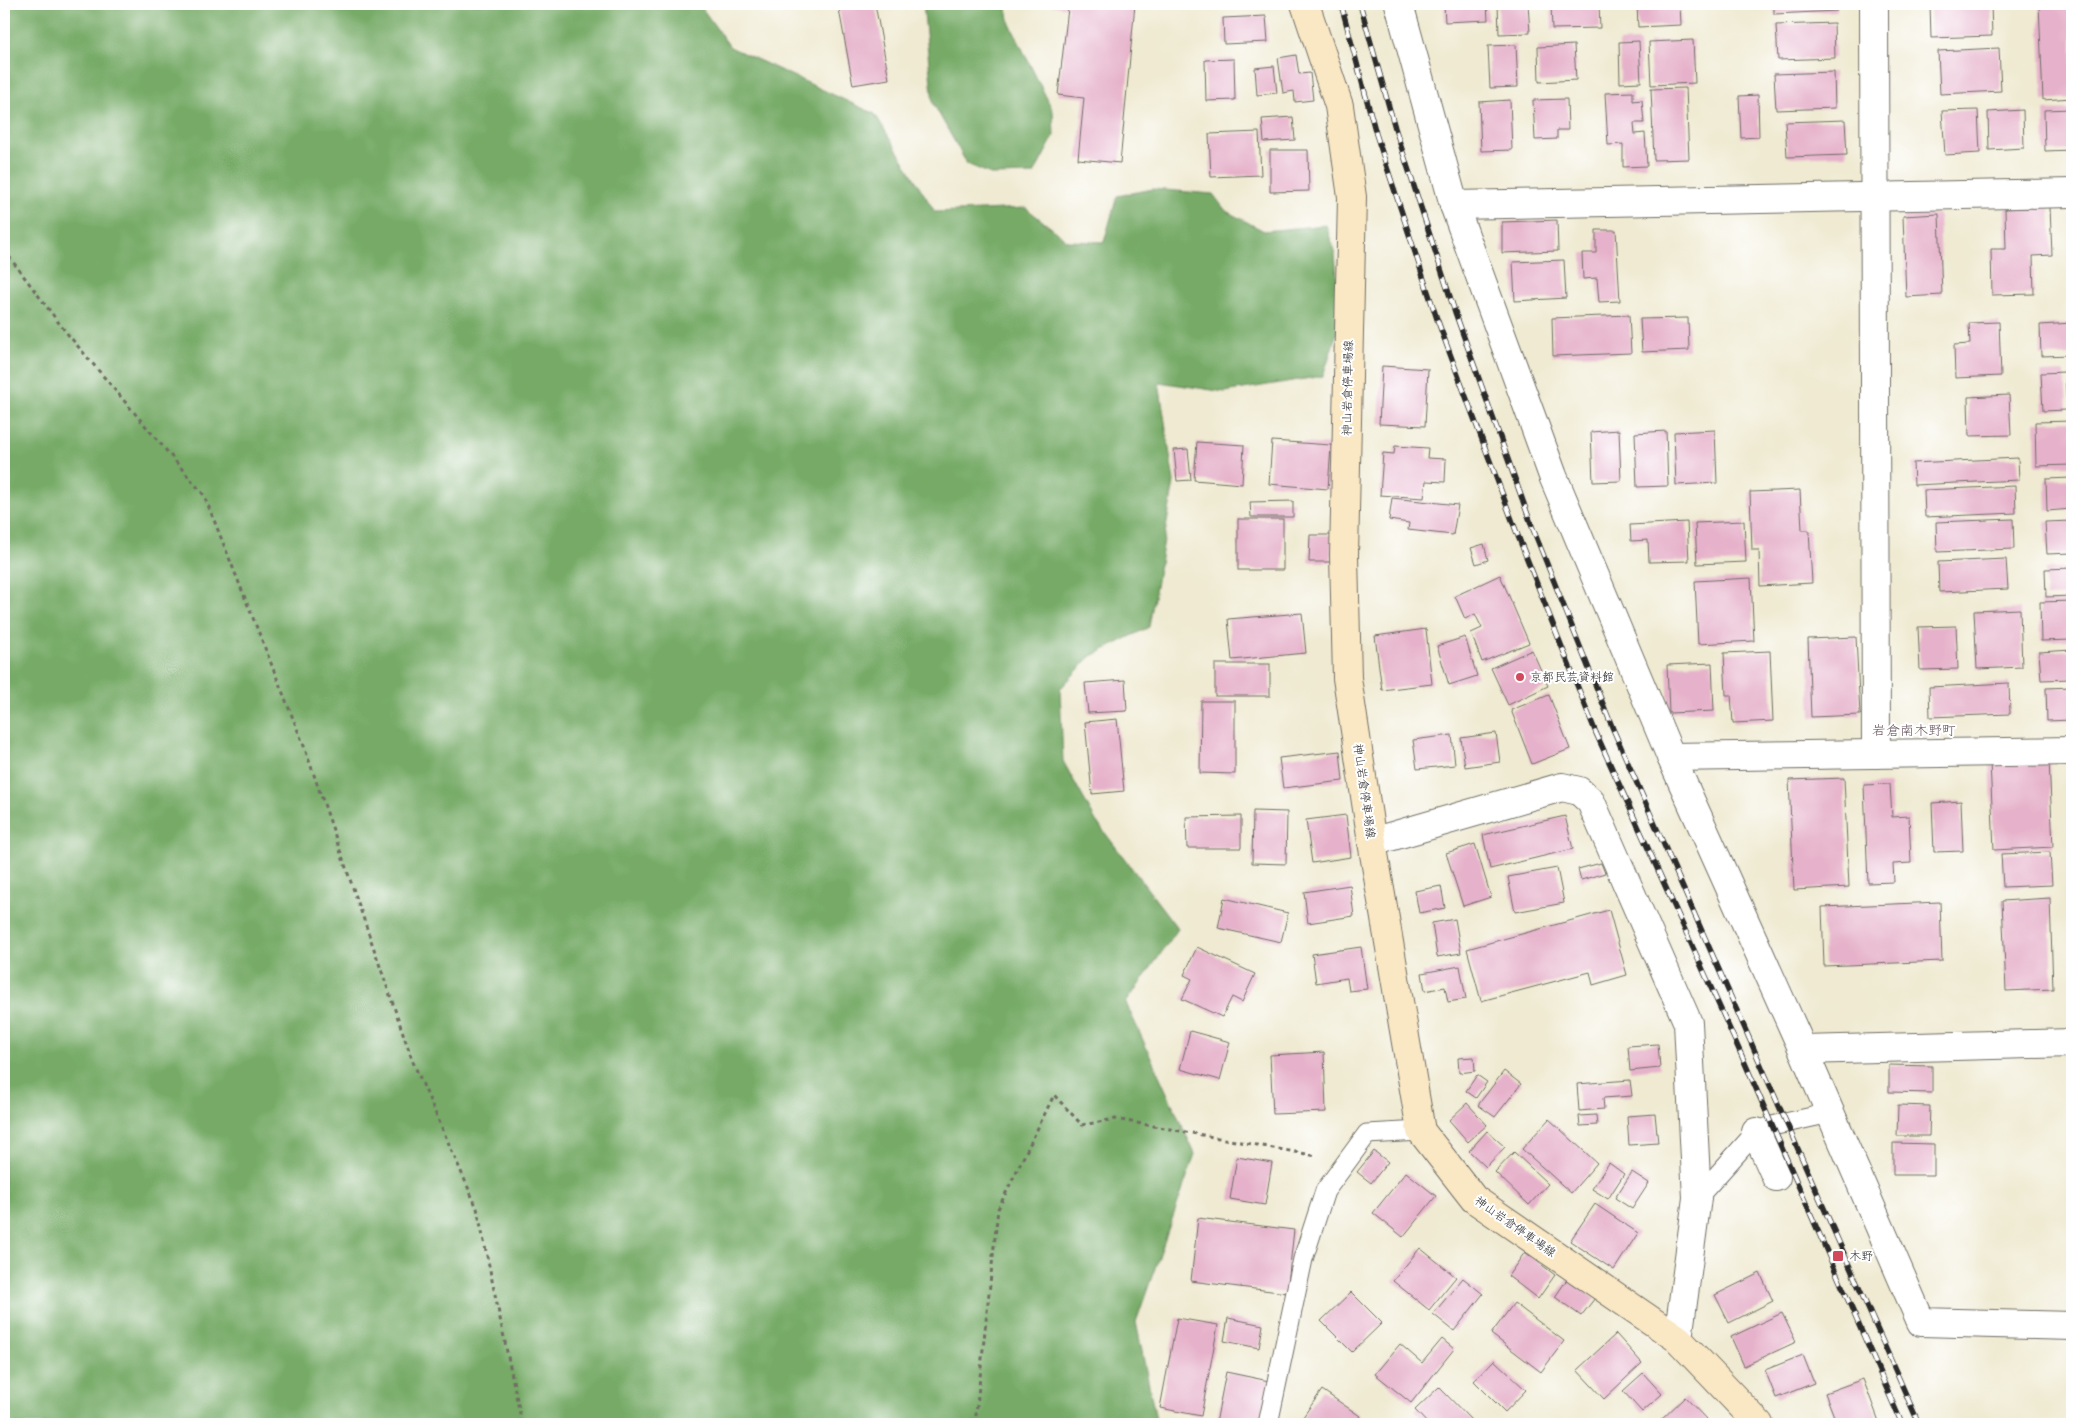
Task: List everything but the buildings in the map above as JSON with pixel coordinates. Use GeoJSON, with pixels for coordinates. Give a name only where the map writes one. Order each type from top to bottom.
{"type":"FeatureCollection","features":[{"type":"Feature","properties":{"kind":"main road","name":"神山岩倉停車場線"},"geometry":{"type":"LineString","coordinates":[[1305,4],[1339,106],[1352,196],[1344,556],[1348,678],[1372,842],[1421,1131],[1474,1199],[1678,1339],[1759,1424]]}},
{"type":"Feature","properties":{"kind":"street"},"geometry":{"type":"LineString","coordinates":[[1399,4],[1454,205],[1553,476],[1671,757],[1803,1050],[1921,1322],[2072,1326]]}},
{"type":"Feature","properties":{"kind":"street"},"geometry":{"type":"LineString","coordinates":[[1874,4],[1876,754]]}},
{"type":"Feature","properties":{"kind":"street"},"geometry":{"type":"LineString","coordinates":[[1454,205],[2072,193]]}},
{"type":"Feature","properties":{"kind":"street"},"geometry":{"type":"LineString","coordinates":[[1671,757],[2072,751]]}},
{"type":"Feature","properties":{"kind":"street"},"geometry":{"type":"LineString","coordinates":[[1372,842],[1562,787],[1579,791],[1591,802],[1688,1023],[1697,1198],[1678,1339]]}},
{"type":"Feature","properties":{"kind":"street"},"geometry":{"type":"LineString","coordinates":[[1803,1050],[2072,1043]]}},
{"type":"Feature","properties":{"kind":"street"},"geometry":{"type":"LineString","coordinates":[[1756,1132],[1776,1177]]}},
{"type":"Feature","properties":{"kind":"lane"},"geometry":{"type":"LineString","coordinates":[[1697,1198],[1756,1132],[1772,1126],[1830,1113]]}},
{"type":"Feature","properties":{"kind":"lane"},"geometry":{"type":"LineString","coordinates":[[1268,1424],[1303,1259],[1325,1191],[1368,1134],[1421,1131]]}},
{"type":"Feature","properties":{"kind":"path"},"geometry":{"type":"LineString","coordinates":[[4,250],[65,331],[204,495],[304,746],[413,1062],[477,1208],[522,1424]]}},
{"type":"Feature","properties":{"kind":"path"},"geometry":{"type":"LineString","coordinates":[[975,1424],[998,1208],[1054,1095],[1082,1125],[1115,1119],[1347,1161]]}},
{"type":"Feature","properties":{"kind":"green space"},"geometry":{"type":"Polygon","coordinates":[[[4,4],[699,4],[730,47],[875,114],[935,212],[1026,208],[1068,241],[1104,242],[1117,196],[1153,189],[1213,194],[1226,211],[1264,231],[1326,225],[1335,254],[1341,320],[1323,376],[1225,392],[1159,382],[1174,482],[1149,627],[1090,657],[1060,689],[1063,761],[1096,821],[1178,929],[1126,1003],[1195,1154],[1136,1322],[1157,1424],[4,1424],[4,4]]]}},
{"type":"Feature","properties":{"kind":"green space"},"geometry":{"type":"Polygon","coordinates":[[[923,4],[1006,4],[1010,24],[1053,111],[1054,136],[1034,174],[993,175],[967,164],[933,103],[923,4]]]}},
{"type":"Feature","properties":{"kind":"railway"},"geometry":{"type":"LineString","coordinates":[[1341,4],[1376,134],[1437,319],[1518,536],[1596,733],[1741,1054],[1902,1424]]}},
{"type":"Feature","properties":{"kind":"railway"},"geometry":{"type":"LineString","coordinates":[[1360,4],[1395,128],[1455,312],[1533,529],[1613,729],[1919,1424]]}},
{"type":"Feature","properties":{"kind":"place","name":"京都民芸資料館"},"geometry":{"type":"Point","coordinates":[1520,677]}},
{"type":"Feature","properties":{"kind":"place","name":"木野"},"geometry":{"type":"Point","coordinates":[1838,1256]}},
{"type":"Feature","properties":{"kind":"district","name":"岩倉南木野町"},"geometry":{"type":"Point","coordinates":[1914,731]}}]}
